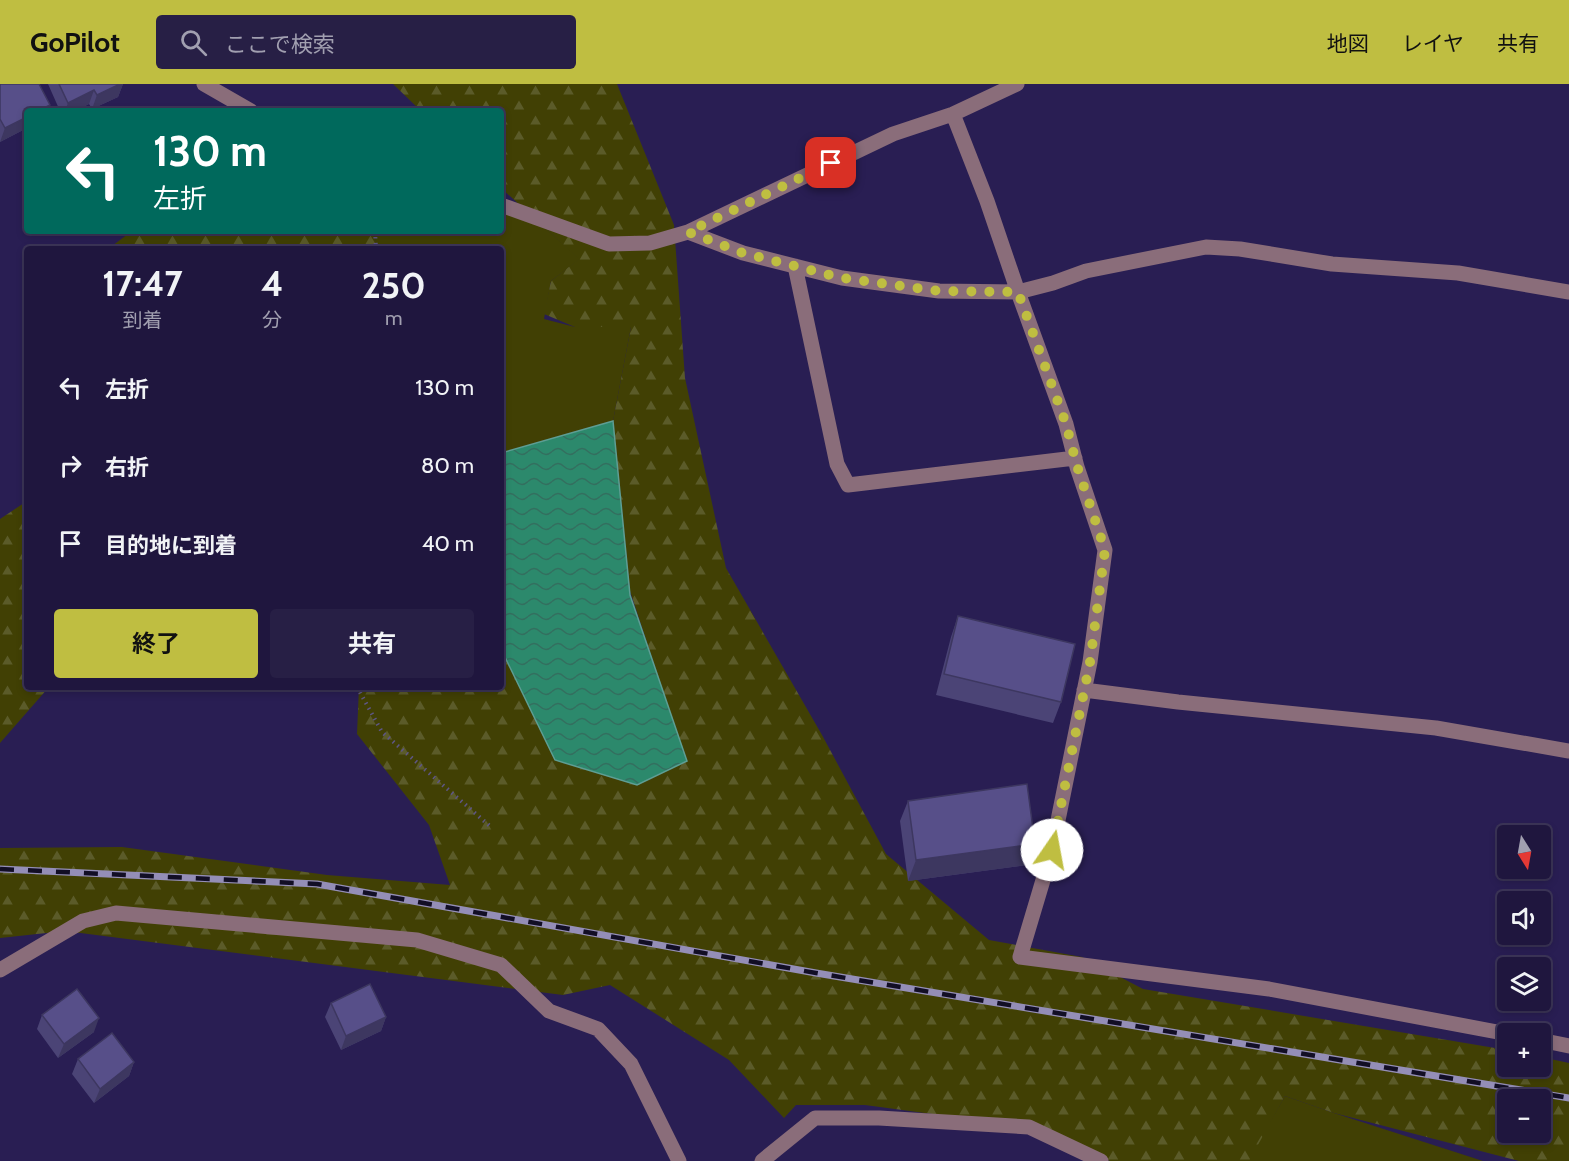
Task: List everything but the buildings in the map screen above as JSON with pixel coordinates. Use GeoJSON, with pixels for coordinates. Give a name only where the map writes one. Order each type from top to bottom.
{"type":"FeatureCollection","features":[{"type":"Feature","properties":{"kind":"street"},"geometry":{"type":"LineString","coordinates":[[204,84],[246,108]]}},
{"type":"Feature","properties":{"kind":"street"},"geometry":{"type":"LineString","coordinates":[[504,207],[609,244],[650,243],[688,232],[893,134],[953,114],[1017,84]]}},
{"type":"Feature","properties":{"kind":"street"},"geometry":{"type":"LineString","coordinates":[[953,114],[987,201],[1066,424],[1105,550],[1090,662],[1052,850],[1020,957],[1269,989],[1497,1032]]}},
{"type":"Feature","properties":{"kind":"street"},"geometry":{"type":"LineString","coordinates":[[688,232],[743,253],[795,267],[842,278],[939,291],[1018,292],[1086,271],[1206,247],[1240,249],[1332,264],[1458,273],[1569,292]]}},
{"type":"Feature","properties":{"kind":"street"},"geometry":{"type":"LineString","coordinates":[[795,267],[837,464],[848,484],[1075,459]]}},
{"type":"Feature","properties":{"kind":"street"},"geometry":{"type":"LineString","coordinates":[[1084,690],[1178,702],[1436,728],[1569,751]]}},
{"type":"Feature","properties":{"kind":"street"},"geometry":{"type":"LineString","coordinates":[[0,970],[82,921],[116,913],[417,940],[501,965],[549,1011],[598,1029],[631,1064],[679,1161]]}},
{"type":"Feature","properties":{"kind":"street"},"geometry":{"type":"LineString","coordinates":[[1551,1042],[1569,1046]]}},
{"type":"Feature","properties":{"kind":"street"},"geometry":{"type":"LineString","coordinates":[[762,1161],[815,1118],[879,1118],[1029,1127],[1101,1161]]}},
{"type":"Feature","properties":{"kind":"path"},"geometry":{"type":"LineString","coordinates":[[359,690],[382,732],[491,827]]}},
{"type":"Feature","properties":{"kind":"green space"},"geometry":{"type":"Polygon","coordinates":[[[393,84],[617,84],[674,225],[685,378],[726,568],[822,735],[886,854],[989,940],[1082,957],[1143,989],[1497,1048],[1497,1077],[1551,1077],[1551,1059],[1569,1063],[1569,1161],[1519,1161],[1334,1113],[1285,1096],[1249,1161],[1110,1161],[1029,1127],[865,1105],[796,1105],[784,1118],[729,1060],[610,985],[563,995],[65,931],[0,938],[0,848],[122,847],[327,875],[450,885],[429,825],[357,734],[359,690],[504,690],[504,655],[555,760],[686,761],[630,591],[613,421],[631,327],[575,327],[544,314],[551,281],[579,259],[504,191],[504,108],[418,108],[393,84]]]}},
{"type":"Feature","properties":{"kind":"green space"},"geometry":{"type":"Polygon","coordinates":[[[504,201],[517,203],[580,259],[551,281],[544,319],[575,327],[631,327],[613,421],[504,452],[504,246],[377,246],[374,234],[504,234],[504,201]]]}},
{"type":"Feature","properties":{"kind":"green space"},"geometry":{"type":"Polygon","coordinates":[[[128,234],[374,234],[377,246],[112,246],[128,234]]]}},
{"type":"Feature","properties":{"kind":"green space"},"geometry":{"type":"Polygon","coordinates":[[[24,503],[24,690],[46,690],[0,743],[0,519],[24,503]]]}},
{"type":"Feature","properties":{"kind":"green space"},"geometry":{"type":"Polygon","coordinates":[[[1285,1096],[1334,1113],[1483,1161],[1247,1161],[1285,1096]]]}},
{"type":"Feature","properties":{"kind":"water"},"geometry":{"type":"Polygon","coordinates":[[[613,421],[630,595],[687,761],[637,785],[555,760],[504,655],[504,452],[613,421]]]}},
{"type":"Feature","properties":{"kind":"railway"},"geometry":{"type":"LineString","coordinates":[[0,869],[317,884],[816,973],[1569,1098]]}},
{"type":"Feature","properties":{"kind":"route"},"geometry":{"type":"LineString","coordinates":[[831,163],[688,232],[743,253],[842,278],[939,291],[1018,292],[1066,424],[1077,466],[1105,550],[1090,662],[1052,850]]}}]}
